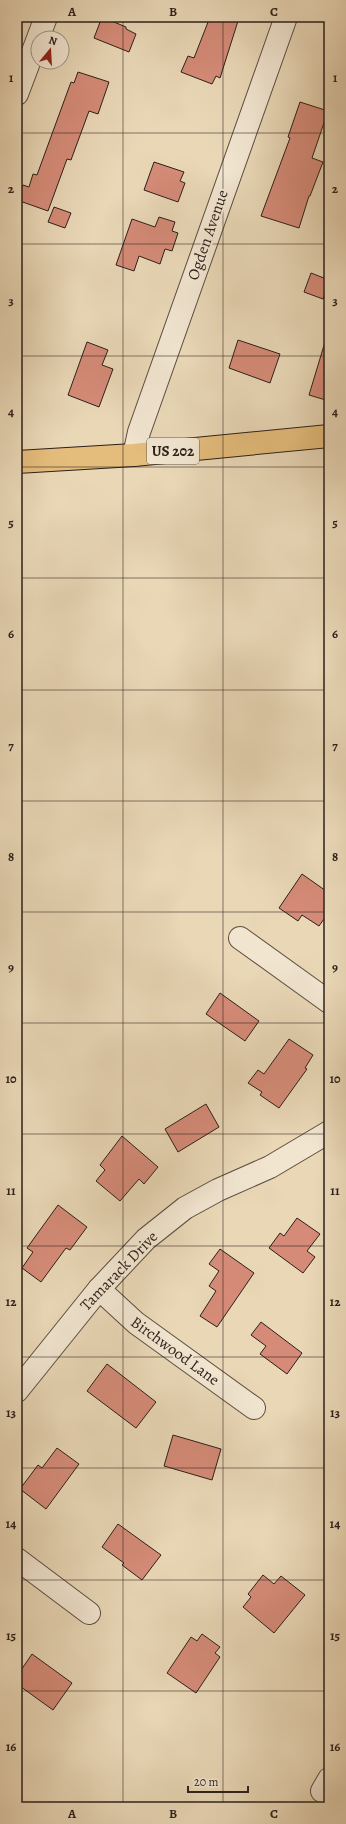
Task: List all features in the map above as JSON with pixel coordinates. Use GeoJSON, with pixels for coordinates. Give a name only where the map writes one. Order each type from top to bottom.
{"type":"FeatureCollection","features":[{"type":"Feature","properties":{"kind":"main road","name":"US 202"},"geometry":{"type":"LineString","coordinates":[[17,462],[134,455],[329,436]]}},
{"type":"Feature","properties":{"kind":"street"},"geometry":{"type":"LineString","coordinates":[[17,94],[46,17]]}},
{"type":"Feature","properties":{"kind":"street","name":"Ogden Avenue"},"geometry":{"type":"LineString","coordinates":[[134,455],[142,425],[286,17]]}},
{"type":"Feature","properties":{"kind":"street"},"geometry":{"type":"LineString","coordinates":[[240,938],[329,1002]]}},
{"type":"Feature","properties":{"kind":"street","name":"Tamarack Drive"},"geometry":{"type":"LineString","coordinates":[[17,1391],[99,1289],[146,1239],[186,1208],[218,1190],[270,1167],[329,1132]]}},
{"type":"Feature","properties":{"kind":"street","name":"Birchwood Lane"},"geometry":{"type":"LineString","coordinates":[[99,1289],[136,1323],[254,1408]]}},
{"type":"Feature","properties":{"kind":"street"},"geometry":{"type":"LineString","coordinates":[[17,1559],[89,1613]]}},
{"type":"Feature","properties":{"kind":"building"},"geometry":{"type":"Polygon","coordinates":[[[102,17],[126,27],[126,29],[136,34],[129,52],[94,38],[102,17]]]}},
{"type":"Feature","properties":{"kind":"building"},"geometry":{"type":"Polygon","coordinates":[[[210,17],[236,17],[235,20],[238,21],[220,78],[216,76],[212,84],[181,72],[188,56],[194,58],[210,17]]]}},
{"type":"Feature","properties":{"kind":"building"},"geometry":{"type":"Polygon","coordinates":[[[78,72],[109,82],[98,114],[89,111],[71,160],[67,159],[48,211],[17,200],[23,185],[29,187],[33,174],[37,175],[71,82],[74,83],[78,72]]]}},
{"type":"Feature","properties":{"kind":"building"},"geometry":{"type":"Polygon","coordinates":[[[300,102],[328,111],[312,158],[323,162],[309,196],[299,228],[261,216],[290,138],[288,137],[300,102]]]}},
{"type":"Feature","properties":{"kind":"building"},"geometry":{"type":"Polygon","coordinates":[[[154,162],[184,172],[180,181],[185,183],[178,202],[144,190],[154,162]]]}},
{"type":"Feature","properties":{"kind":"building"},"geometry":{"type":"Polygon","coordinates":[[[54,207],[71,213],[65,228],[48,222],[54,207]]]}},
{"type":"Feature","properties":{"kind":"building"},"geometry":{"type":"Polygon","coordinates":[[[159,217],[175,222],[172,231],[178,233],[172,251],[165,249],[160,264],[139,256],[134,271],[116,265],[132,219],[155,227],[159,217]]]}},
{"type":"Feature","properties":{"kind":"building"},"geometry":{"type":"Polygon","coordinates":[[[311,273],[329,280],[323,299],[304,292],[311,273]]]}},
{"type":"Feature","properties":{"kind":"building"},"geometry":{"type":"Polygon","coordinates":[[[238,340],[280,354],[270,383],[229,368],[238,340]]]}},
{"type":"Feature","properties":{"kind":"building"},"geometry":{"type":"Polygon","coordinates":[[[87,342],[108,350],[102,365],[113,369],[99,407],[68,395],[87,342]]]}},
{"type":"Feature","properties":{"kind":"building"},"geometry":{"type":"Polygon","coordinates":[[[325,342],[329,343],[329,401],[309,395],[325,342]]]}},
{"type":"Feature","properties":{"kind":"building"},"geometry":{"type":"Polygon","coordinates":[[[302,874],[329,893],[329,912],[319,926],[302,915],[298,921],[279,908],[302,874]]]}},
{"type":"Feature","properties":{"kind":"building"},"geometry":{"type":"Polygon","coordinates":[[[220,993],[259,1021],[245,1041],[206,1014],[220,993]]]}},
{"type":"Feature","properties":{"kind":"building"},"geometry":{"type":"Polygon","coordinates":[[[289,1039],[313,1055],[305,1068],[307,1069],[279,1108],[260,1095],[262,1092],[248,1083],[258,1070],[264,1074],[289,1039]]]}},
{"type":"Feature","properties":{"kind":"building"},"geometry":{"type":"Polygon","coordinates":[[[206,1104],[219,1127],[178,1152],[165,1129],[206,1104]]]}},
{"type":"Feature","properties":{"kind":"building"},"geometry":{"type":"Polygon","coordinates":[[[122,1136],[158,1167],[144,1184],[139,1179],[120,1201],[96,1181],[105,1170],[100,1165],[122,1136]]]}},
{"type":"Feature","properties":{"kind":"building"},"geometry":{"type":"Polygon","coordinates":[[[58,1205],[87,1227],[70,1250],[66,1248],[41,1282],[22,1268],[33,1252],[27,1248],[58,1205]]]}},
{"type":"Feature","properties":{"kind":"building"},"geometry":{"type":"Polygon","coordinates":[[[297,1218],[320,1234],[307,1251],[315,1257],[303,1273],[269,1248],[280,1233],[284,1236],[297,1218]]]}},
{"type":"Feature","properties":{"kind":"building"},"geometry":{"type":"Polygon","coordinates":[[[220,1249],[254,1273],[217,1327],[200,1316],[216,1291],[209,1286],[219,1271],[209,1264],[220,1249]]]}},
{"type":"Feature","properties":{"kind":"building"},"geometry":{"type":"Polygon","coordinates":[[[261,1322],[302,1353],[287,1374],[260,1354],[266,1346],[251,1335],[261,1322]]]}},
{"type":"Feature","properties":{"kind":"building"},"geometry":{"type":"Polygon","coordinates":[[[107,1364],[156,1402],[136,1428],[87,1391],[107,1364]]]}},
{"type":"Feature","properties":{"kind":"building"},"geometry":{"type":"Polygon","coordinates":[[[173,1435],[221,1449],[212,1480],[164,1466],[173,1435]]]}},
{"type":"Feature","properties":{"kind":"building"},"geometry":{"type":"Polygon","coordinates":[[[57,1448],[79,1464],[46,1509],[20,1489],[38,1465],[42,1468],[57,1448]]]}},
{"type":"Feature","properties":{"kind":"building"},"geometry":{"type":"Polygon","coordinates":[[[118,1524],[161,1555],[142,1580],[122,1565],[124,1563],[102,1547],[118,1524]]]}},
{"type":"Feature","properties":{"kind":"building"},"geometry":{"type":"Polygon","coordinates":[[[263,1575],[274,1584],[281,1576],[305,1595],[274,1633],[243,1607],[251,1597],[248,1594],[263,1575]]]}},
{"type":"Feature","properties":{"kind":"building"},"geometry":{"type":"Polygon","coordinates":[[[202,1634],[220,1647],[215,1653],[220,1657],[196,1693],[167,1673],[191,1637],[197,1641],[202,1634]]]}},
{"type":"Feature","properties":{"kind":"building"},"geometry":{"type":"Polygon","coordinates":[[[32,1654],[72,1683],[53,1710],[17,1684],[17,1676],[32,1654]]]}}]}
